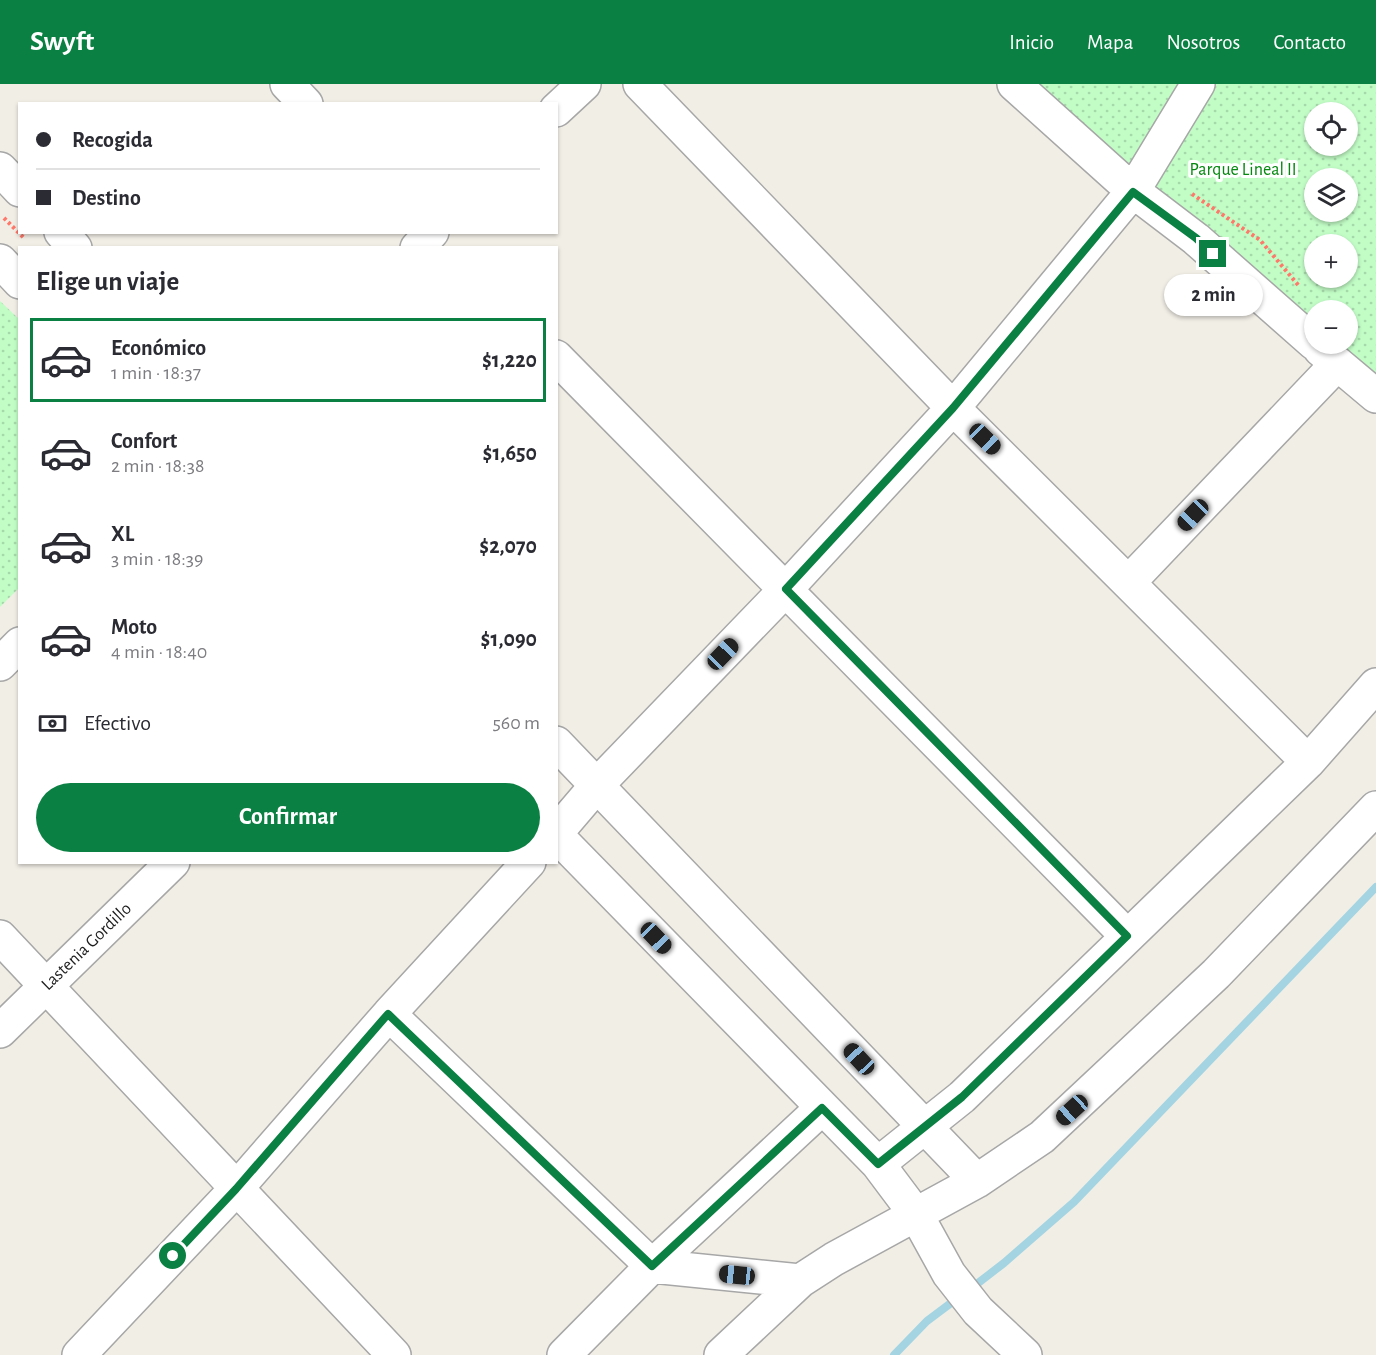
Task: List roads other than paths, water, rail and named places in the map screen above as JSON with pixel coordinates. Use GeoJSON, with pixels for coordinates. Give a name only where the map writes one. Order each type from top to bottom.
{"type":"FeatureCollection","features":[{"type":"Feature","properties":{"kind":"street"},"geometry":{"type":"LineString","coordinates":[[286,84],[304,102]]}},
{"type":"Feature","properties":{"kind":"street"},"geometry":{"type":"LineString","coordinates":[[558,108],[584,84]]}},
{"type":"Feature","properties":{"kind":"street"},"geometry":{"type":"LineString","coordinates":[[640,84],[953,408],[1308,762]]}},
{"type":"Feature","properties":{"kind":"street"},"geometry":{"type":"LineString","coordinates":[[1014,84],[1133,192],[1196,238],[1304,334]]}},
{"type":"Feature","properties":{"kind":"street"},"geometry":{"type":"LineString","coordinates":[[558,832],[597,785],[786,589],[953,408],[1133,192],[1198,84]]}},
{"type":"Feature","properties":{"kind":"street"},"geometry":{"type":"LineString","coordinates":[[0,169],[18,188]]}},
{"type":"Feature","properties":{"kind":"street"},"geometry":{"type":"LineString","coordinates":[[63,234],[73,246]]}},
{"type":"Feature","properties":{"kind":"street"},"geometry":{"type":"LineString","coordinates":[[419,246],[431,234]]}},
{"type":"Feature","properties":{"kind":"street"},"geometry":{"type":"LineString","coordinates":[[435,234],[446,246]]}},
{"type":"Feature","properties":{"kind":"street"},"geometry":{"type":"LineString","coordinates":[[0,261],[18,280]]}},
{"type":"Feature","properties":{"kind":"street"},"geometry":{"type":"LineString","coordinates":[[1129,582],[1319,354]]}},
{"type":"Feature","properties":{"kind":"street"},"geometry":{"type":"LineString","coordinates":[[1327,354],[1376,396]]}},
{"type":"Feature","properties":{"kind":"street"},"geometry":{"type":"LineString","coordinates":[[558,359],[1127,936]]}},
{"type":"Feature","properties":{"kind":"street"},"geometry":{"type":"LineString","coordinates":[[0,664],[18,646]]}},
{"type":"Feature","properties":{"kind":"street"},"geometry":{"type":"LineString","coordinates":[[878,1164],[962,1097],[1308,762],[1376,685]]}},
{"type":"Feature","properties":{"kind":"street"},"geometry":{"type":"LineString","coordinates":[[558,745],[977,1182]]}},
{"type":"Feature","properties":{"kind":"street"},"geometry":{"type":"LineString","coordinates":[[721,1355],[800,1281],[834,1259],[977,1182],[1042,1137],[1216,974],[1376,808]]}},
{"type":"Feature","properties":{"kind":"street"},"geometry":{"type":"LineString","coordinates":[[558,836],[878,1164],[917,1216],[950,1274],[978,1311],[1025,1355]]}},
{"type":"Feature","properties":{"kind":"street","name":"Lastenia Gordillo"},"geometry":{"type":"LineString","coordinates":[[0,1030],[171,864]]}},
{"type":"Feature","properties":{"kind":"street"},"geometry":{"type":"LineString","coordinates":[[79,1355],[236,1189],[388,1014],[528,864]]}},
{"type":"Feature","properties":{"kind":"street"},"geometry":{"type":"LineString","coordinates":[[0,937],[394,1355]]}},
{"type":"Feature","properties":{"kind":"street"},"geometry":{"type":"LineString","coordinates":[[388,1014],[652,1266],[800,1281]]}},
{"type":"Feature","properties":{"kind":"street"},"geometry":{"type":"LineString","coordinates":[[564,1355],[652,1266],[822,1108]]}},
{"type":"Feature","properties":{"kind":"waterway"},"geometry":{"type":"LineString","coordinates":[[969,1290],[1074,1202],[1376,887]]}},
{"type":"Feature","properties":{"kind":"waterway"},"geometry":{"type":"LineString","coordinates":[[894,1355],[927,1321],[959,1297]]}},
{"type":"Feature","properties":{"kind":"park label","name":"Parque Lineal II"},"geometry":{"type":"Point","coordinates":[1243,169]}}]}
